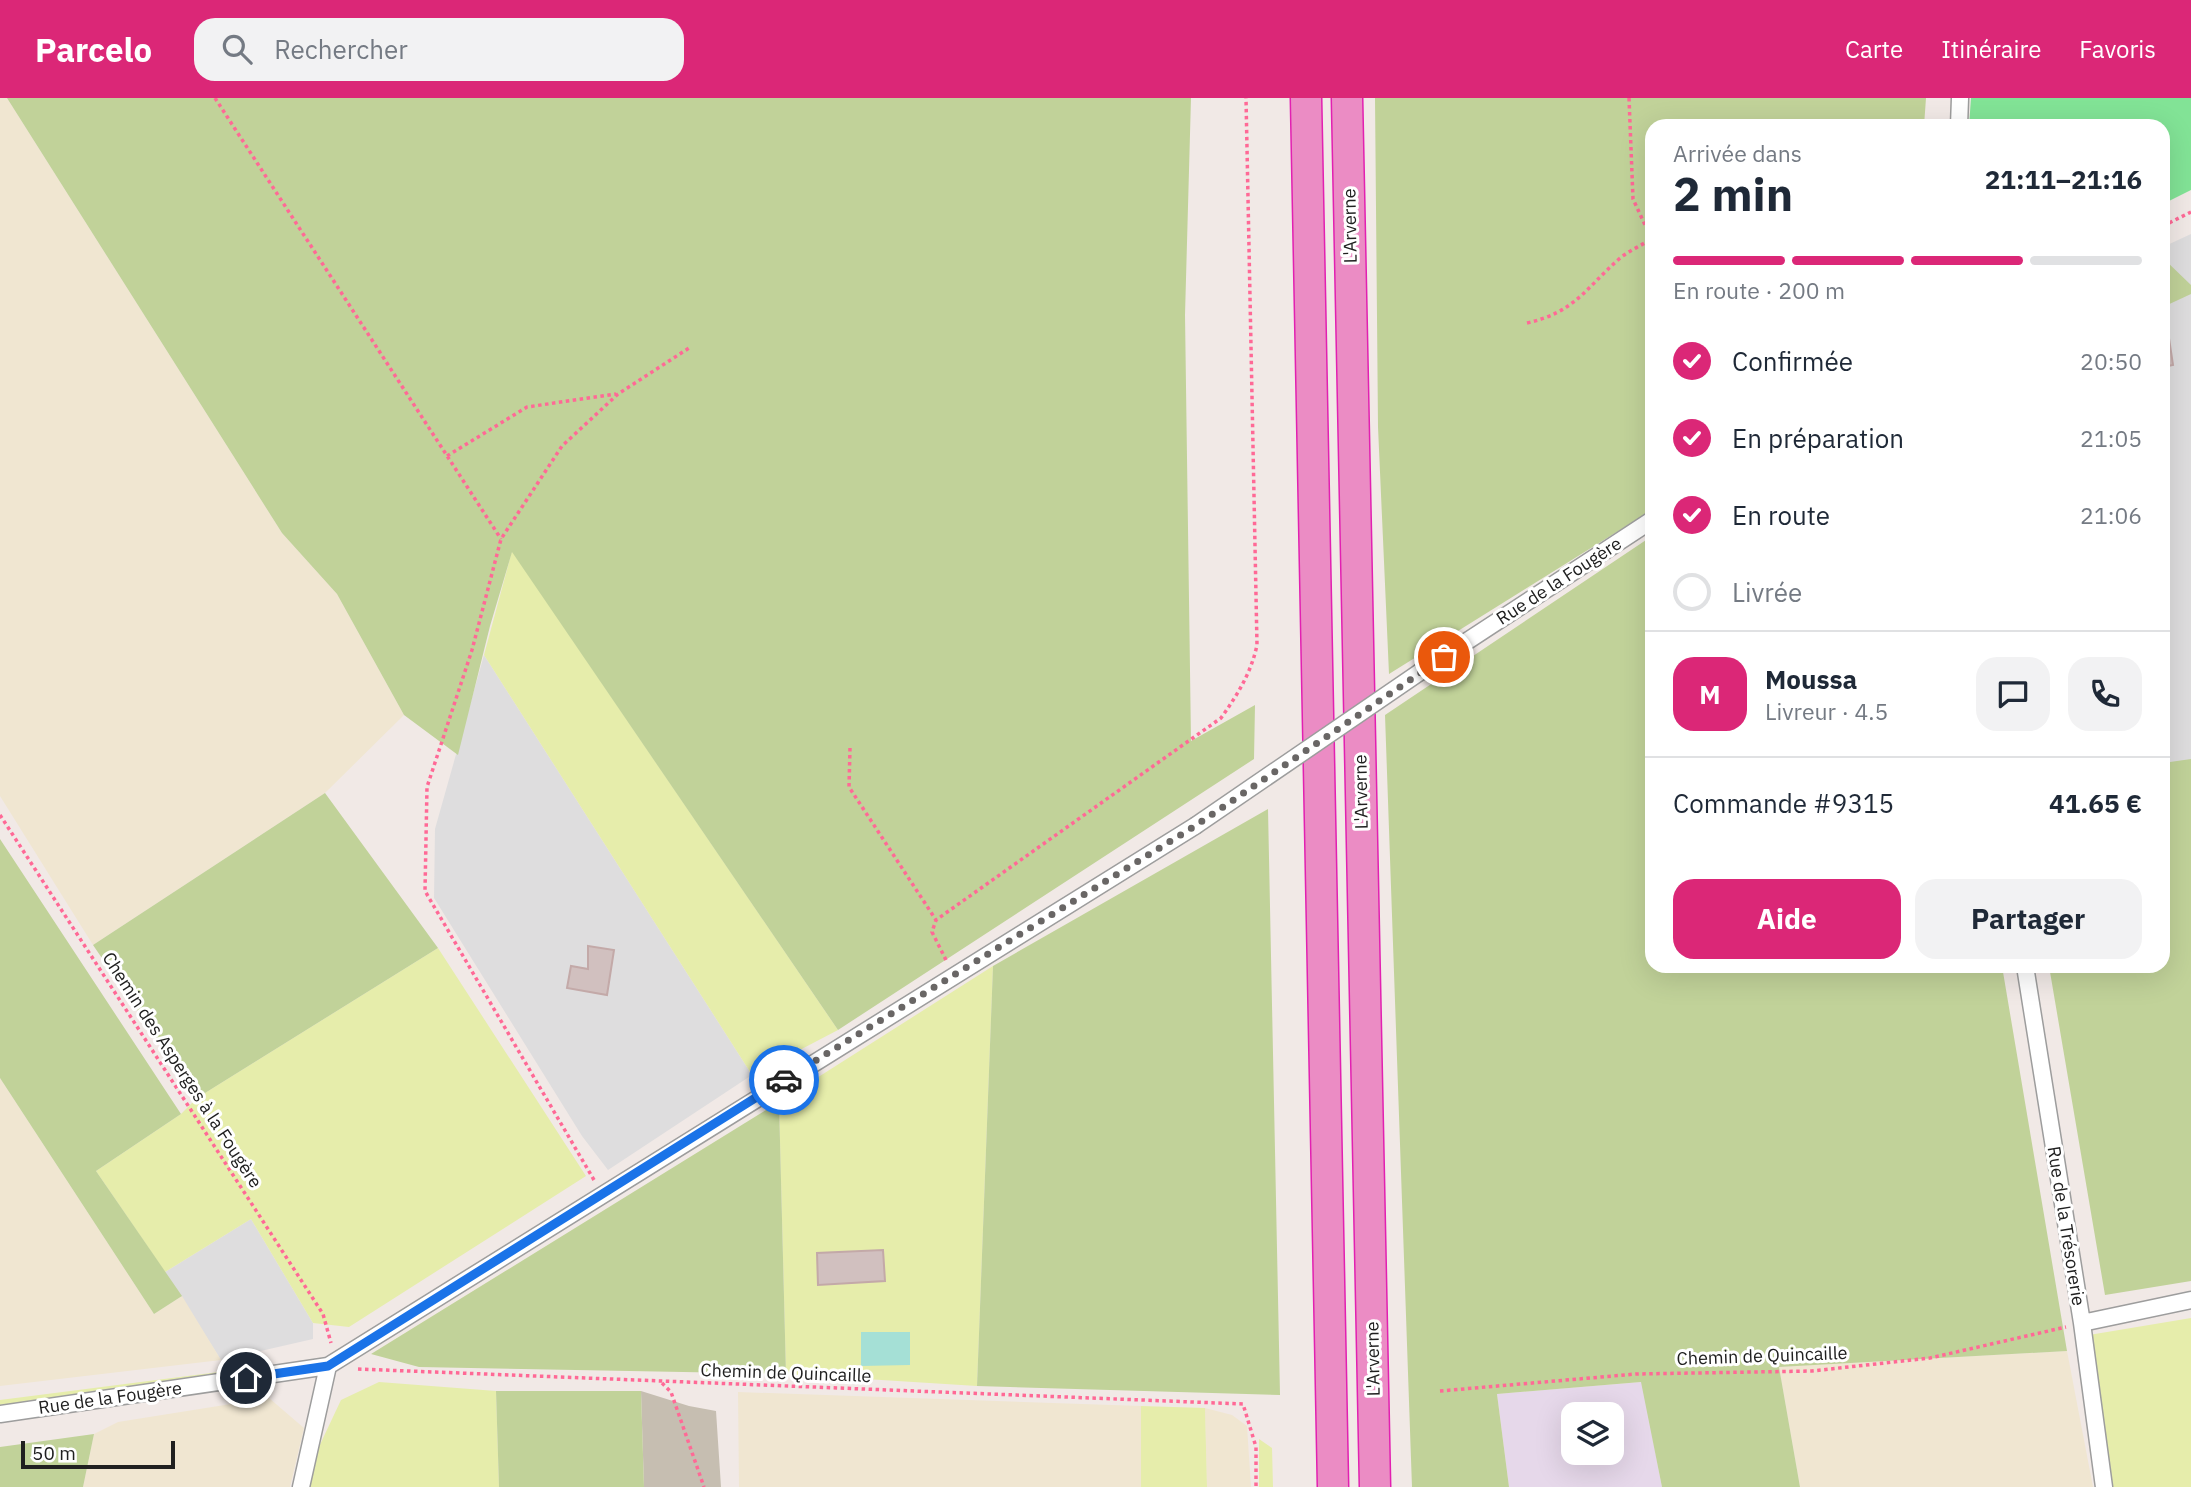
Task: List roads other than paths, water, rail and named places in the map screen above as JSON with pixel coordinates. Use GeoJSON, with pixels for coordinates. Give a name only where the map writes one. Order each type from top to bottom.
{"type":"FeatureCollection","features":[{"type":"Feature","properties":{"kind":"highway"},"geometry":{"type":"LineString","coordinates":[[1306,98],[1333,1487]]}},
{"type":"Feature","properties":{"kind":"highway","name":"L'Arverne"},"geometry":{"type":"LineString","coordinates":[[1347,98],[1375,1487]]}},
{"type":"Feature","properties":{"kind":"street"},"geometry":{"type":"LineString","coordinates":[[1959,119],[1960,98]]}},
{"type":"Feature","properties":{"kind":"street","name":"Rue de la Fougère"},"geometry":{"type":"LineString","coordinates":[[0,1414],[328,1366],[1195,826],[1420,672],[1645,525]]}},
{"type":"Feature","properties":{"kind":"street","name":"Rue de la Trésorerie"},"geometry":{"type":"LineString","coordinates":[[2026,973],[2082,1323],[2104,1487]]}},
{"type":"Feature","properties":{"kind":"street"},"geometry":{"type":"LineString","coordinates":[[2082,1323],[2191,1300]]}},
{"type":"Feature","properties":{"kind":"street"},"geometry":{"type":"LineString","coordinates":[[301,1487],[328,1366]]}},
{"type":"Feature","properties":{"kind":"water"},"geometry":{"type":"Polygon","coordinates":[[[861,1332],[910,1332],[910,1365],[861,1366],[861,1332]]]}}]}
